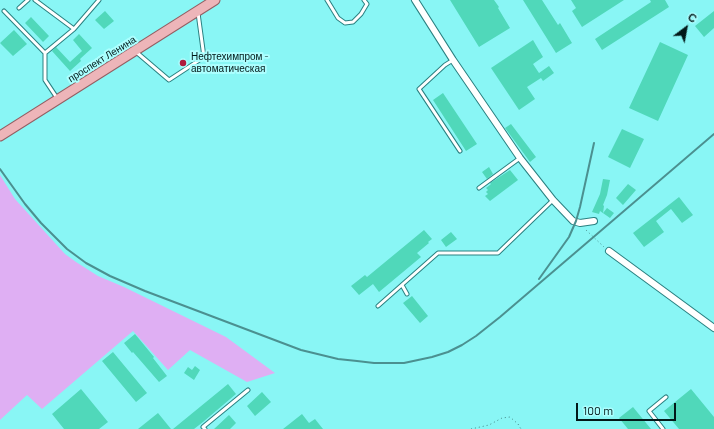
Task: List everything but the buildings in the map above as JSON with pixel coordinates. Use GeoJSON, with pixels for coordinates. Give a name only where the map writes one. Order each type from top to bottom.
{"type":"FeatureCollection","features":[{"type":"Feature","properties":{"kind":"main road","name":"проспект Ленина"},"geometry":{"type":"LineString","coordinates":[[0,136],[215,0]]}},
{"type":"Feature","properties":{"kind":"street"},"geometry":{"type":"LineString","coordinates":[[415,0],[453,60],[520,158],[541,181],[553,200],[573,221],[580,223],[594,221]]}},
{"type":"Feature","properties":{"kind":"street"},"geometry":{"type":"LineString","coordinates":[[609,251],[714,328]]}},
{"type":"Feature","properties":{"kind":"lane"},"geometry":{"type":"LineString","coordinates":[[19,8],[28,0]]}},
{"type":"Feature","properties":{"kind":"lane"},"geometry":{"type":"LineString","coordinates":[[36,0],[74,29]]}},
{"type":"Feature","properties":{"kind":"lane"},"geometry":{"type":"LineString","coordinates":[[44,53],[74,29],[99,0]]}},
{"type":"Feature","properties":{"kind":"lane"},"geometry":{"type":"LineString","coordinates":[[327,0],[338,18],[344,23],[353,22],[361,14],[367,4],[364,0]]}},
{"type":"Feature","properties":{"kind":"lane"},"geometry":{"type":"LineString","coordinates":[[4,11],[44,53],[45,80],[58,100]]}},
{"type":"Feature","properties":{"kind":"lane"},"geometry":{"type":"LineString","coordinates":[[135,51],[169,80],[204,57],[198,11]]}},
{"type":"Feature","properties":{"kind":"lane"},"geometry":{"type":"LineString","coordinates":[[453,60],[445,65],[419,89],[460,151]]}},
{"type":"Feature","properties":{"kind":"lane"},"geometry":{"type":"LineString","coordinates":[[479,188],[520,158]]}},
{"type":"Feature","properties":{"kind":"lane"},"geometry":{"type":"LineString","coordinates":[[378,306],[438,253],[498,253],[553,200]]}},
{"type":"Feature","properties":{"kind":"lane"},"geometry":{"type":"LineString","coordinates":[[402,285],[407,294]]}},
{"type":"Feature","properties":{"kind":"lane"},"geometry":{"type":"LineString","coordinates":[[205,429],[203,427],[248,390]]}},
{"type":"Feature","properties":{"kind":"lane"},"geometry":{"type":"LineString","coordinates":[[663,429],[649,411],[666,397]]}},
{"type":"Feature","properties":{"kind":"path"},"geometry":{"type":"LineString","coordinates":[[580,223],[609,251]]}},
{"type":"Feature","properties":{"kind":"path"},"geometry":{"type":"LineString","coordinates":[[470,429],[489,425],[502,418],[510,416],[521,429]]}},
{"type":"Feature","properties":{"kind":"shaded area"},"geometry":{"type":"Polygon","coordinates":[[[0,175],[15,199],[65,254],[76,262],[98,276],[124,287],[226,337],[275,373],[247,382],[190,350],[168,370],[133,331],[42,409],[27,395],[0,420],[0,175]]]}},
{"type":"Feature","properties":{"kind":"railway"},"geometry":{"type":"LineString","coordinates":[[0,169],[25,204],[41,223],[67,249],[86,263],[110,276],[145,291],[301,350],[338,359],[374,363],[404,363],[448,352],[476,336],[714,134]]}},
{"type":"Feature","properties":{"kind":"railway"},"geometry":{"type":"LineString","coordinates":[[539,279],[569,237],[576,221],[594,143]]}},
{"type":"Feature","properties":{"kind":"place","name":"Нефтехимпром - автоматическая"},"geometry":{"type":"Point","coordinates":[183,63]}}]}
